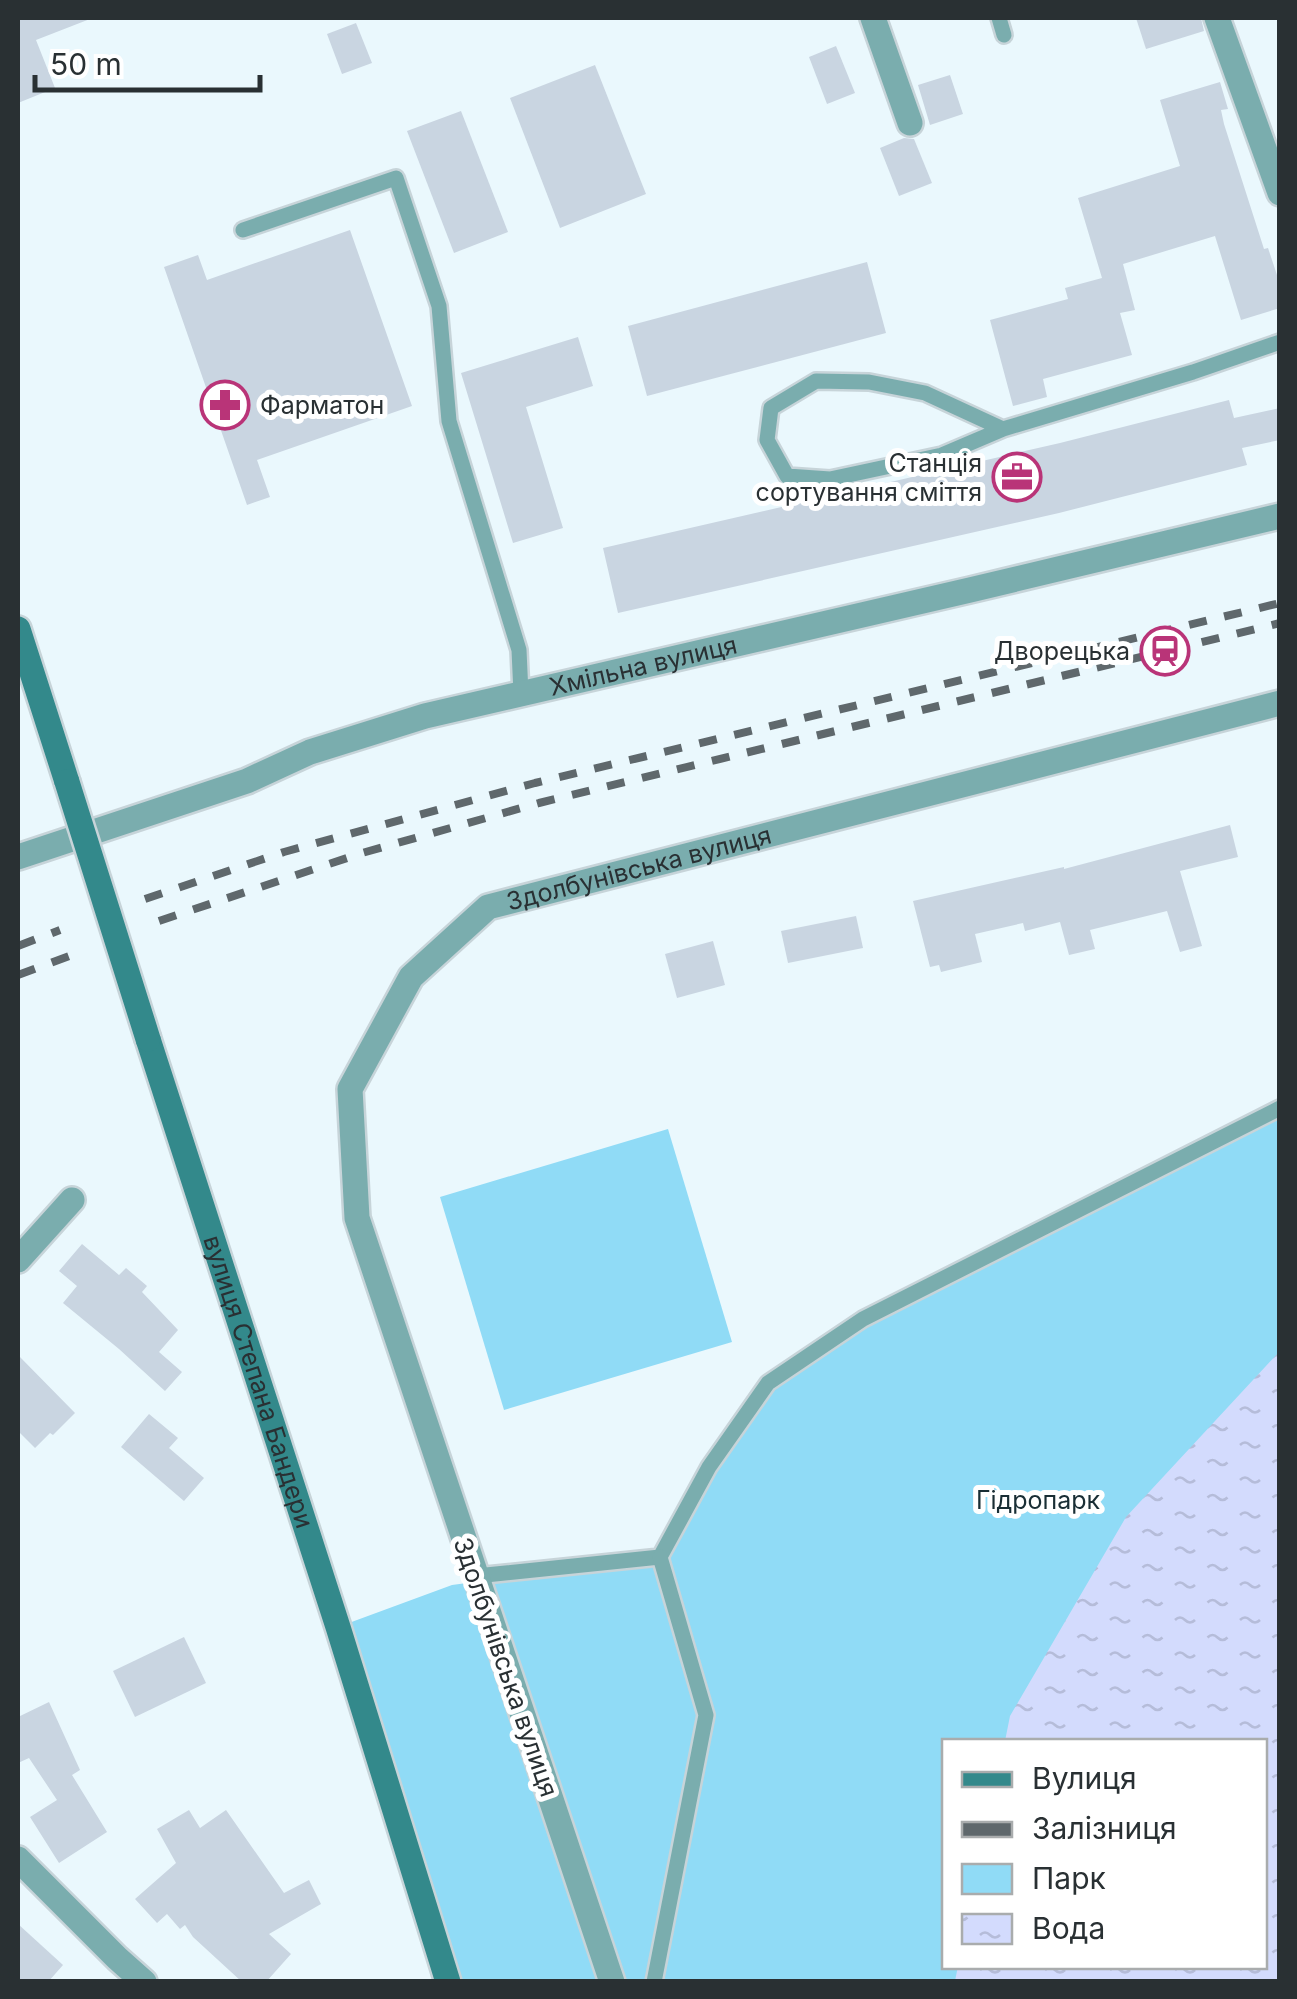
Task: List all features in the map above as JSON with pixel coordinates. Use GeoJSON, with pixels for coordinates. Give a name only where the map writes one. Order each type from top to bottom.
{"type":"FeatureCollection","features":[{"type":"Feature","properties":{"kind":"main road","name":"вулиця Степана Бандери"},"geometry":{"type":"LineString","coordinates":[[18,630],[338,1626],[448,1982]]}},
{"type":"Feature","properties":{"kind":"street"},"geometry":{"type":"LineString","coordinates":[[873,18],[910,124]]}},
{"type":"Feature","properties":{"kind":"street"},"geometry":{"type":"LineString","coordinates":[[1221,19],[1280,193]]}},
{"type":"Feature","properties":{"kind":"street","name":"Хмільна вулиця"},"geometry":{"type":"LineString","coordinates":[[18,857],[247,781],[310,752],[425,716],[1280,516]]}},
{"type":"Feature","properties":{"kind":"street","name":"Здолбунівська вулиця"},"geometry":{"type":"LineString","coordinates":[[612,1982],[357,1218],[350,1089],[411,977],[488,907],[1280,703]]}},
{"type":"Feature","properties":{"kind":"street"},"geometry":{"type":"LineString","coordinates":[[18,1260],[72,1200]]}},
{"type":"Feature","properties":{"kind":"street"},"geometry":{"type":"LineString","coordinates":[[18,1859],[144,1982]]}},
{"type":"Feature","properties":{"kind":"lane"},"geometry":{"type":"LineString","coordinates":[[999,18],[1004,35]]}},
{"type":"Feature","properties":{"kind":"lane"},"geometry":{"type":"LineString","coordinates":[[243,230],[396,178],[439,306],[450,421],[518,650],[521,694]]}},
{"type":"Feature","properties":{"kind":"lane"},"geometry":{"type":"LineString","coordinates":[[1003,428],[925,393],[869,382],[816,382],[771,408],[768,440],[786,476],[830,479],[942,456],[1003,428],[1280,342]]}},
{"type":"Feature","properties":{"kind":"lane"},"geometry":{"type":"LineString","coordinates":[[654,1982],[706,1715],[660,1557],[709,1468],[768,1383],[863,1319],[1280,1108]]}},
{"type":"Feature","properties":{"kind":"lane"},"geometry":{"type":"LineString","coordinates":[[476,1576],[660,1557]]}},
{"type":"Feature","properties":{"kind":"green space","name":"Гідропарк"},"geometry":{"type":"Polygon","coordinates":[[[1279,1108],[1279,1981],[448,1981],[338,1627],[452,1585],[660,1557],[768,1383],[863,1319],[1279,1108]]]}},
{"type":"Feature","properties":{"kind":"green space"},"geometry":{"type":"Polygon","coordinates":[[[668,1129],[732,1342],[504,1410],[440,1197],[668,1129]]]}},
{"type":"Feature","properties":{"kind":"water"},"geometry":{"type":"Polygon","coordinates":[[[1279,1352],[1279,1981],[955,1981],[957,1969],[1267,1969],[1267,1739],[1005,1739],[1010,1716],[1126,1517],[1279,1352]]]}},
{"type":"Feature","properties":{"kind":"building"},"geometry":{"type":"Polygon","coordinates":[[[18,18],[90,19],[36,40],[55,88],[18,103],[18,18]]]}},
{"type":"Feature","properties":{"kind":"building"},"geometry":{"type":"Polygon","coordinates":[[[1136,18],[1201,18],[1204,31],[1146,49],[1136,18]]]}},
{"type":"Feature","properties":{"kind":"building"},"geometry":{"type":"Polygon","coordinates":[[[356,23],[372,63],[342,74],[327,34],[356,23]]]}},
{"type":"Feature","properties":{"kind":"building"},"geometry":{"type":"Polygon","coordinates":[[[836,46],[855,93],[827,104],[809,57],[836,46]]]}},
{"type":"Feature","properties":{"kind":"building"},"geometry":{"type":"Polygon","coordinates":[[[595,65],[646,194],[560,228],[510,98],[595,65]]]}},
{"type":"Feature","properties":{"kind":"building"},"geometry":{"type":"Polygon","coordinates":[[[950,75],[963,114],[930,125],[918,85],[950,75]]]}},
{"type":"Feature","properties":{"kind":"building"},"geometry":{"type":"Polygon","coordinates":[[[1220,82],[1228,109],[1221,110],[1224,124],[1264,249],[1268,248],[1280,284],[1280,308],[1241,320],[1215,236],[1123,264],[1135,310],[1120,313],[1132,355],[1043,379],[1047,397],[1013,406],[990,320],[1068,299],[1065,288],[1102,278],[1078,198],[1180,166],[1160,100],[1220,82]]]}},
{"type":"Feature","properties":{"kind":"building"},"geometry":{"type":"Polygon","coordinates":[[[461,111],[508,232],[454,253],[407,131],[461,111]]]}},
{"type":"Feature","properties":{"kind":"building"},"geometry":{"type":"Polygon","coordinates":[[[904,138],[914,139],[932,183],[899,196],[880,148],[904,138]]]}},
{"type":"Feature","properties":{"kind":"building"},"geometry":{"type":"Polygon","coordinates":[[[350,230],[412,406],[257,460],[270,497],[247,505],[164,267],[198,255],[207,280],[350,230]]]}},
{"type":"Feature","properties":{"kind":"building"},"geometry":{"type":"Polygon","coordinates":[[[867,262],[886,333],[647,396],[628,326],[867,262]]]}},
{"type":"Feature","properties":{"kind":"building"},"geometry":{"type":"Polygon","coordinates":[[[578,337],[593,386],[526,407],[563,528],[513,543],[461,373],[578,337]]]}},
{"type":"Feature","properties":{"kind":"building"},"geometry":{"type":"Polygon","coordinates":[[[1229,400],[1234,418],[1280,408],[1280,440],[1242,448],[1247,465],[1059,513],[618,613],[603,548],[1229,400]]]}},
{"type":"Feature","properties":{"kind":"building"},"geometry":{"type":"Polygon","coordinates":[[[1230,825],[1238,857],[1180,871],[1202,946],[1180,952],[1167,911],[1090,930],[1095,949],[1069,955],[1060,922],[1025,931],[1023,923],[975,934],[982,962],[941,972],[939,965],[930,967],[913,901],[1064,869],[1230,825]]]}},
{"type":"Feature","properties":{"kind":"building"},"geometry":{"type":"Polygon","coordinates":[[[856,916],[863,948],[788,963],[781,931],[856,916]]]}},
{"type":"Feature","properties":{"kind":"building"},"geometry":{"type":"Polygon","coordinates":[[[713,941],[725,985],[677,998],[665,954],[713,941]]]}},
{"type":"Feature","properties":{"kind":"building"},"geometry":{"type":"Polygon","coordinates":[[[82,1244],[119,1275],[126,1268],[147,1286],[142,1292],[178,1330],[159,1352],[182,1372],[165,1391],[63,1303],[77,1286],[59,1271],[82,1244]]]}},
{"type":"Feature","properties":{"kind":"building"},"geometry":{"type":"Polygon","coordinates":[[[18,1355],[75,1413],[35,1448],[18,1431],[18,1355]]]}},
{"type":"Feature","properties":{"kind":"building"},"geometry":{"type":"Polygon","coordinates":[[[149,1414],[178,1438],[169,1448],[204,1478],[184,1501],[121,1447],[149,1414]]]}},
{"type":"Feature","properties":{"kind":"building"},"geometry":{"type":"Polygon","coordinates":[[[184,1637],[206,1683],[135,1717],[113,1671],[184,1637]]]}},
{"type":"Feature","properties":{"kind":"building"},"geometry":{"type":"Polygon","coordinates":[[[49,1702],[80,1770],[72,1775],[107,1832],[59,1863],[30,1817],[57,1800],[29,1758],[18,1763],[18,1717],[49,1702]]]}},
{"type":"Feature","properties":{"kind":"building"},"geometry":{"type":"Polygon","coordinates":[[[189,1810],[200,1828],[226,1810],[284,1893],[309,1880],[321,1904],[269,1934],[291,1954],[266,1982],[242,1982],[185,1925],[180,1929],[167,1914],[157,1923],[135,1899],[176,1863],[157,1829],[189,1810]]]}},
{"type":"Feature","properties":{"kind":"building"},"geometry":{"type":"Polygon","coordinates":[[[18,1924],[63,1965],[48,1982],[18,1982],[18,1924]]]}},
{"type":"Feature","properties":{"kind":"railway"},"geometry":{"type":"LineString","coordinates":[[145,899],[284,852],[535,783],[1280,603]]}},
{"type":"Feature","properties":{"kind":"railway"},"geometry":{"type":"LineString","coordinates":[[159,921],[362,853],[539,803],[1280,623]]}},
{"type":"Feature","properties":{"kind":"railway"},"geometry":{"type":"LineString","coordinates":[[18,946],[60,930]]}},
{"type":"Feature","properties":{"kind":"railway"},"geometry":{"type":"LineString","coordinates":[[18,975],[72,955]]}},
{"type":"Feature","properties":{"kind":"place","name":"Фарматон"},"geometry":{"type":"Point","coordinates":[225,405]}},
{"type":"Feature","properties":{"kind":"place","name":"Станція сортування сміття"},"geometry":{"type":"Point","coordinates":[1017,477]}},
{"type":"Feature","properties":{"kind":"place","name":"Дворецька"},"geometry":{"type":"Point","coordinates":[1165,651]}}]}
